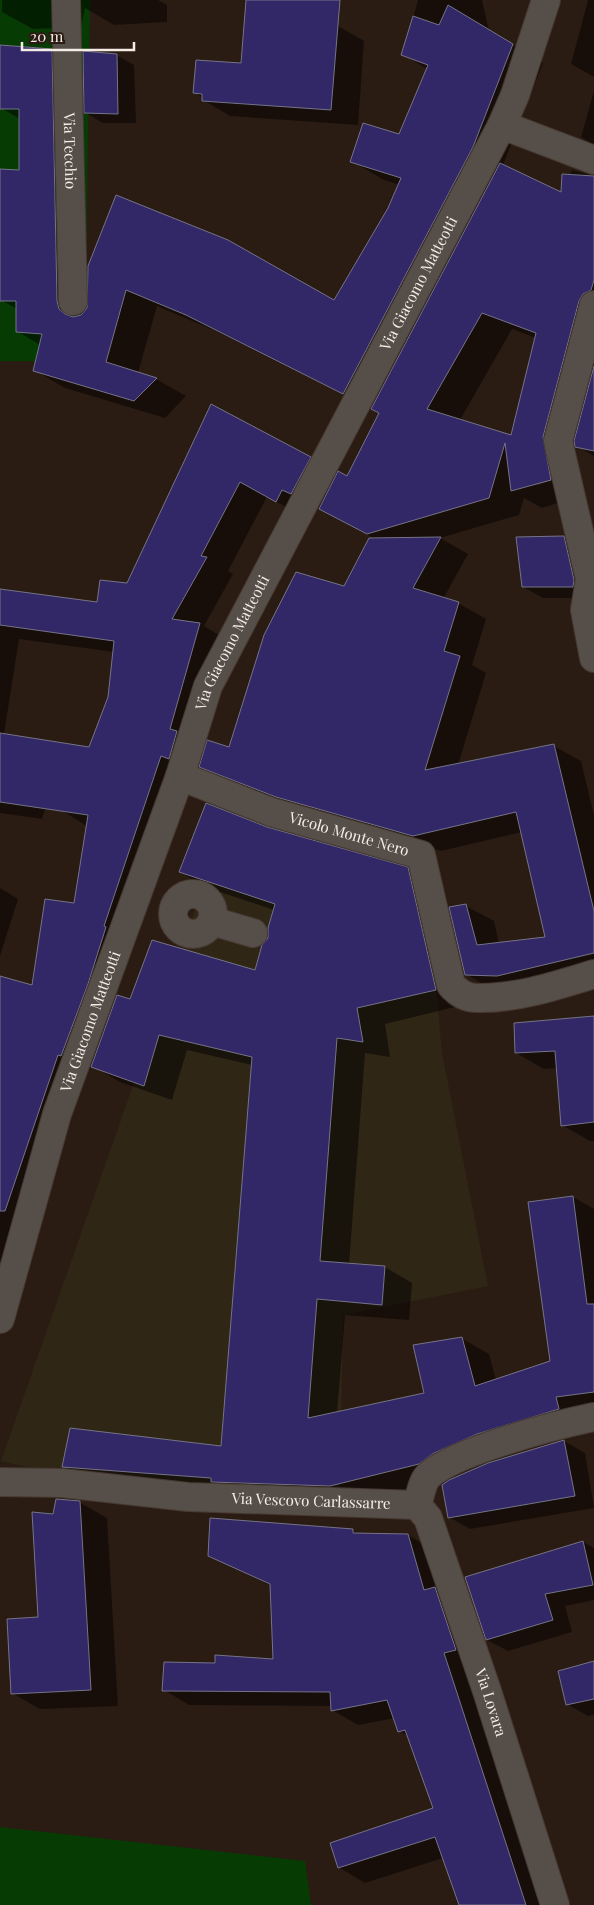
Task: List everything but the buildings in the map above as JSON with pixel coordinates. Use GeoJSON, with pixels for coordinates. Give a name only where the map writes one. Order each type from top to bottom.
{"type":"FeatureCollection","features":[{"type":"Feature","properties":{"kind":"street","name":"Via Tecchio"},"geometry":{"type":"LineString","coordinates":[[66,0],[73,301]]}},
{"type":"Feature","properties":{"kind":"street","name":"Via Giacomo Matteotti"},"geometry":{"type":"LineString","coordinates":[[0,1318],[57,1114],[180,776],[208,686],[502,125],[515,95],[546,0]]}},
{"type":"Feature","properties":{"kind":"street"},"geometry":{"type":"LineString","coordinates":[[502,125],[594,160]]}},
{"type":"Feature","properties":{"kind":"street"},"geometry":{"type":"LineString","coordinates":[[594,305],[558,441],[590,579],[585,610],[594,658]]}},
{"type":"Feature","properties":{"kind":"street","name":"Vicolo Monte Nero"},"geometry":{"type":"LineString","coordinates":[[180,776],[271,812],[421,854],[451,985],[460,994],[476,998],[517,994],[594,974]]}},
{"type":"Feature","properties":{"kind":"street"},"geometry":{"type":"LineString","coordinates":[[137,894],[174,908],[184,897],[200,896],[211,906],[212,921],[254,933]]}},
{"type":"Feature","properties":{"kind":"street"},"geometry":{"type":"LineString","coordinates":[[417,1505],[427,1477],[456,1459],[560,1424],[594,1418]]}},
{"type":"Feature","properties":{"kind":"street","name":"Via Vescovo Carlassarre"},"geometry":{"type":"LineString","coordinates":[[0,1482],[62,1483],[188,1497],[417,1505]]}},
{"type":"Feature","properties":{"kind":"street","name":"Via Lovara"},"geometry":{"type":"LineString","coordinates":[[417,1505],[428,1518],[555,1905]]}},
{"type":"Feature","properties":{"kind":"shaded area"},"geometry":{"type":"Polygon","coordinates":[[[231,807],[413,862],[433,957],[442,1053],[488,1286],[343,1315],[340,1488],[217,1487],[58,1474],[1,1461],[231,807]]]}},
{"type":"Feature","properties":{"kind":"green space"},"geometry":{"type":"Polygon","coordinates":[[[0,0],[90,0],[85,362],[0,361],[0,0]]]}},
{"type":"Feature","properties":{"kind":"green space"},"geometry":{"type":"Polygon","coordinates":[[[0,1827],[305,1861],[311,1905],[0,1905],[0,1827]]]}}]}
